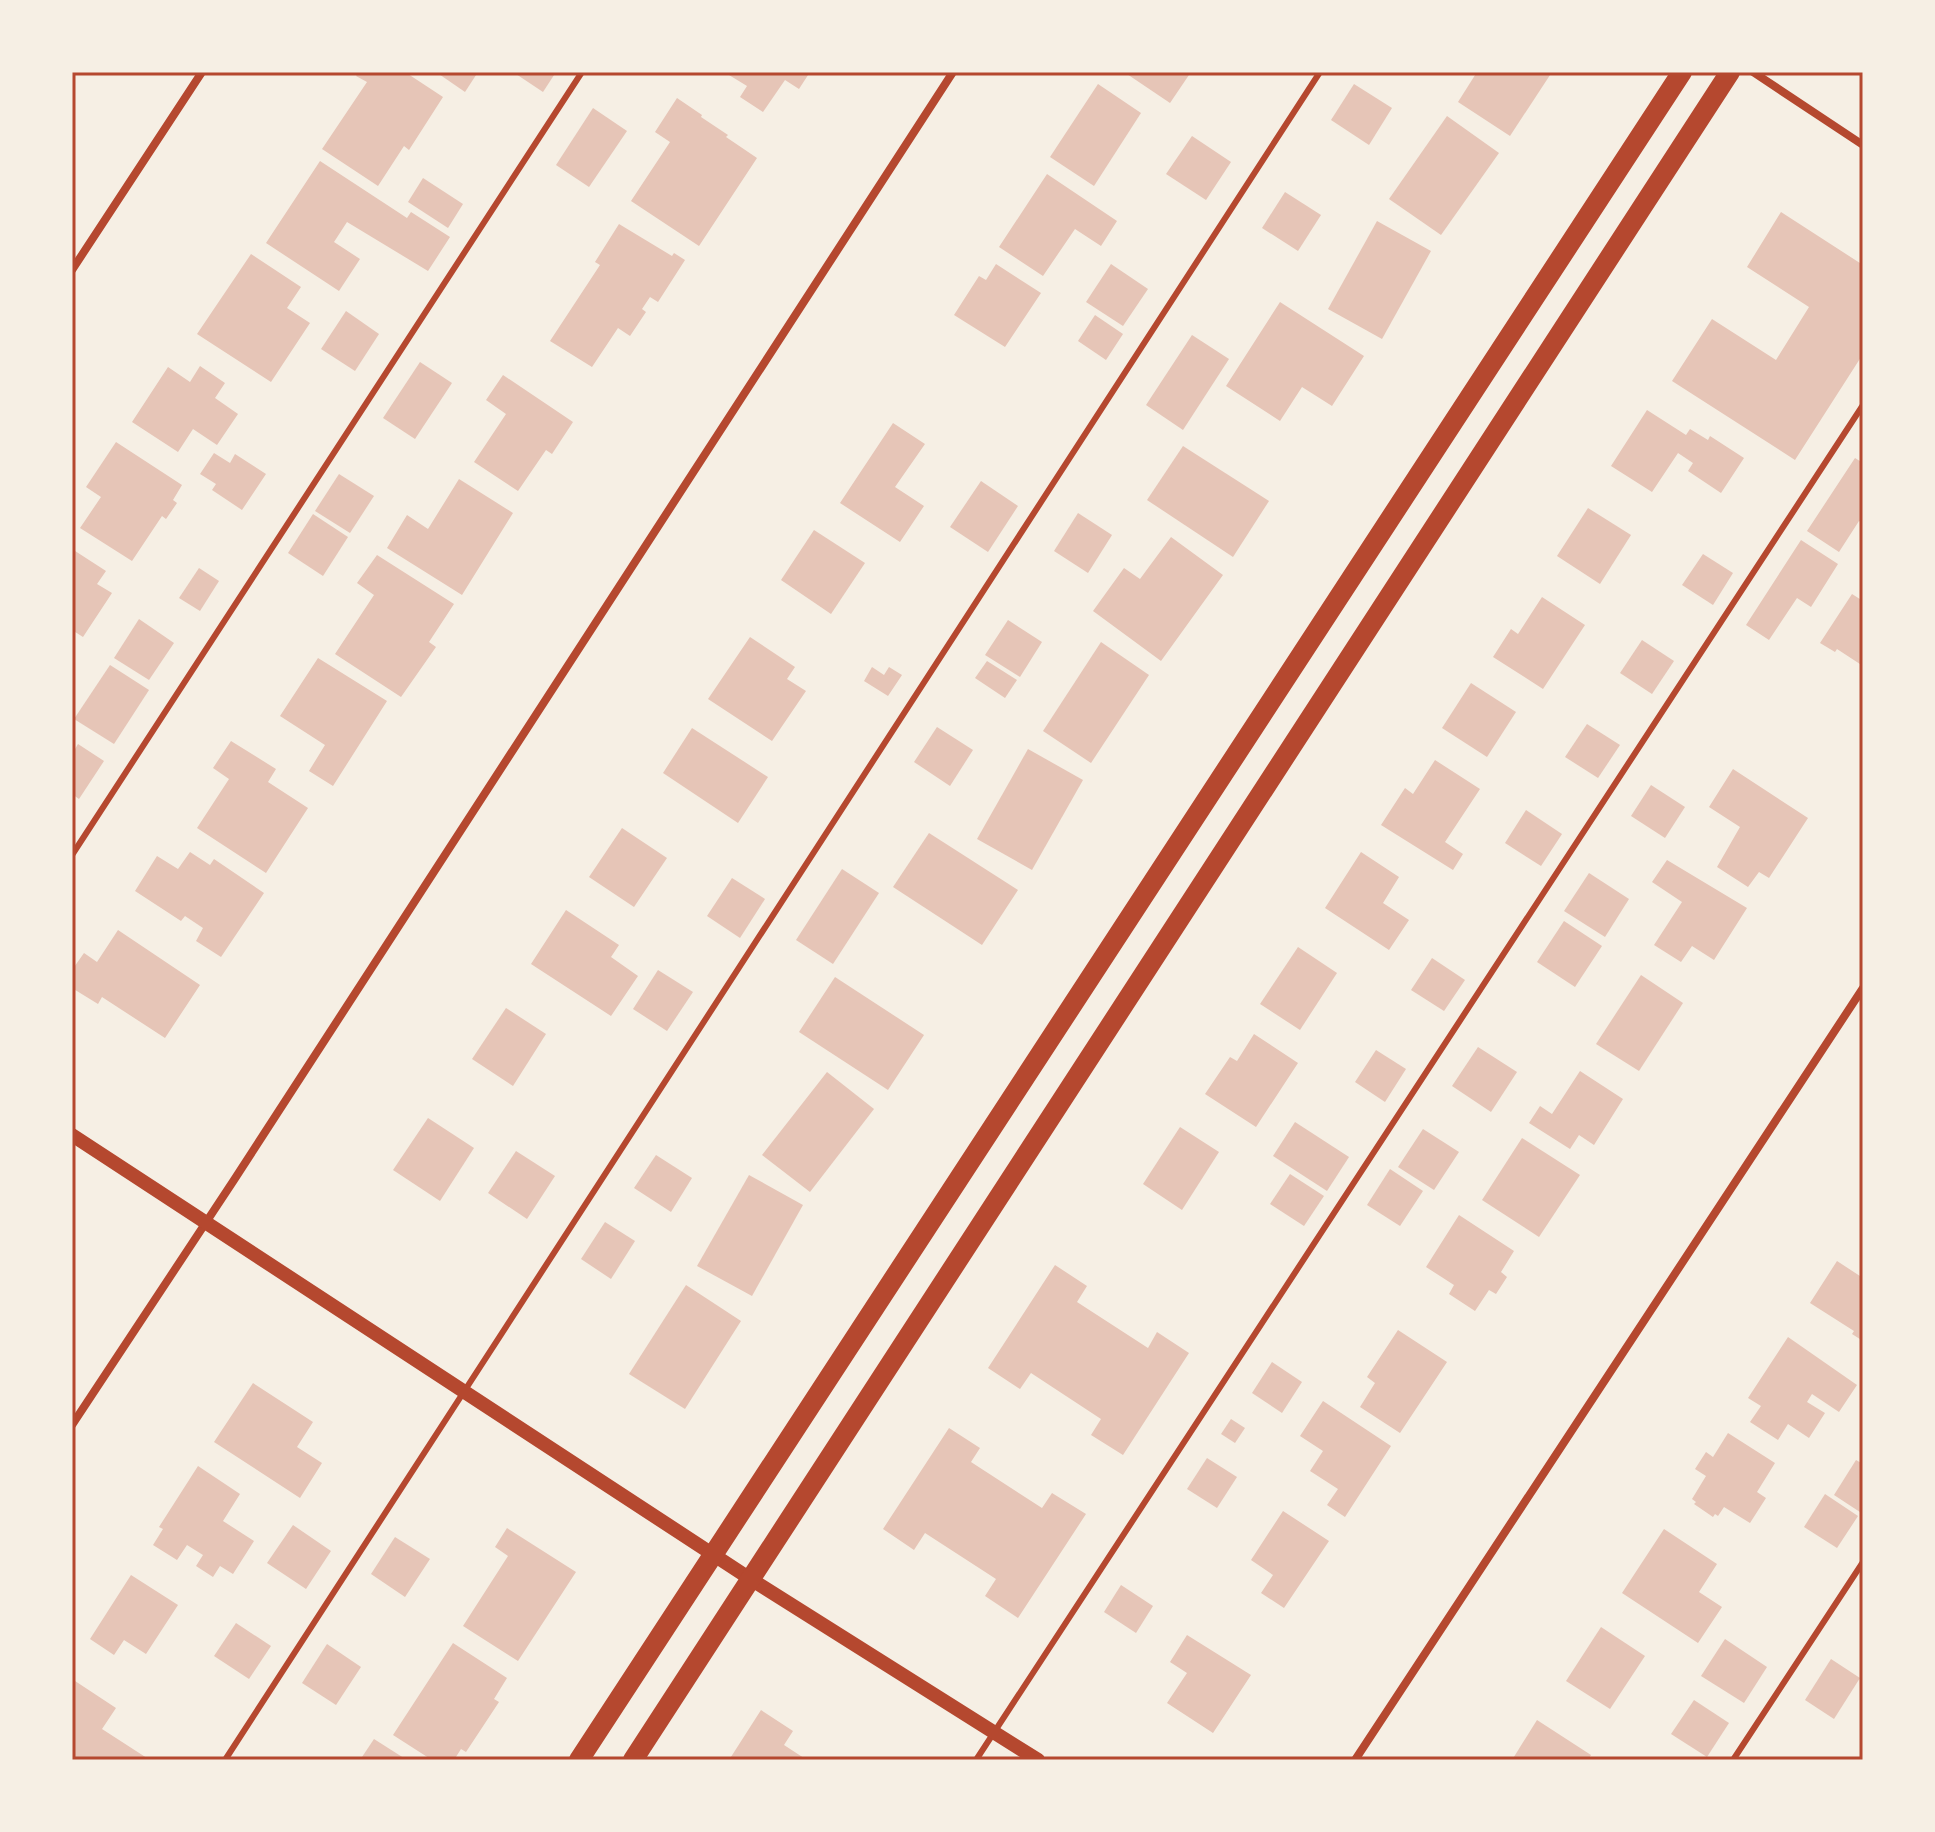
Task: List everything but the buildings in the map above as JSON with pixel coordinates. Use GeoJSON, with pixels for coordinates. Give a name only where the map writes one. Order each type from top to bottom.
{"type":"FeatureCollection","features":[{"type":"Feature","properties":{"kind":"main road"},"geometry":{"type":"LineString","coordinates":[[579,1760],[1682,72]]}},
{"type":"Feature","properties":{"kind":"main road"},"geometry":{"type":"LineString","coordinates":[[633,1760],[1730,72]]}},
{"type":"Feature","properties":{"kind":"street"},"geometry":{"type":"LineString","coordinates":[[72,270],[202,72]]}},
{"type":"Feature","properties":{"kind":"street"},"geometry":{"type":"LineString","coordinates":[[72,1425],[953,72]]}},
{"type":"Feature","properties":{"kind":"street"},"geometry":{"type":"LineString","coordinates":[[1753,72],[1863,145]]}},
{"type":"Feature","properties":{"kind":"street"},"geometry":{"type":"LineString","coordinates":[[1355,1760],[1863,988]]}},
{"type":"Feature","properties":{"kind":"street"},"geometry":{"type":"LineString","coordinates":[[72,1135],[752,1580],[1038,1760]]}},
{"type":"Feature","properties":{"kind":"lane"},"geometry":{"type":"LineString","coordinates":[[72,855],[582,72]]}},
{"type":"Feature","properties":{"kind":"lane"},"geometry":{"type":"LineString","coordinates":[[225,1760],[1320,72]]}},
{"type":"Feature","properties":{"kind":"lane"},"geometry":{"type":"LineString","coordinates":[[976,1760],[1863,405]]}},
{"type":"Feature","properties":{"kind":"lane"},"geometry":{"type":"LineString","coordinates":[[1733,1760],[1863,1562]]}}]}
